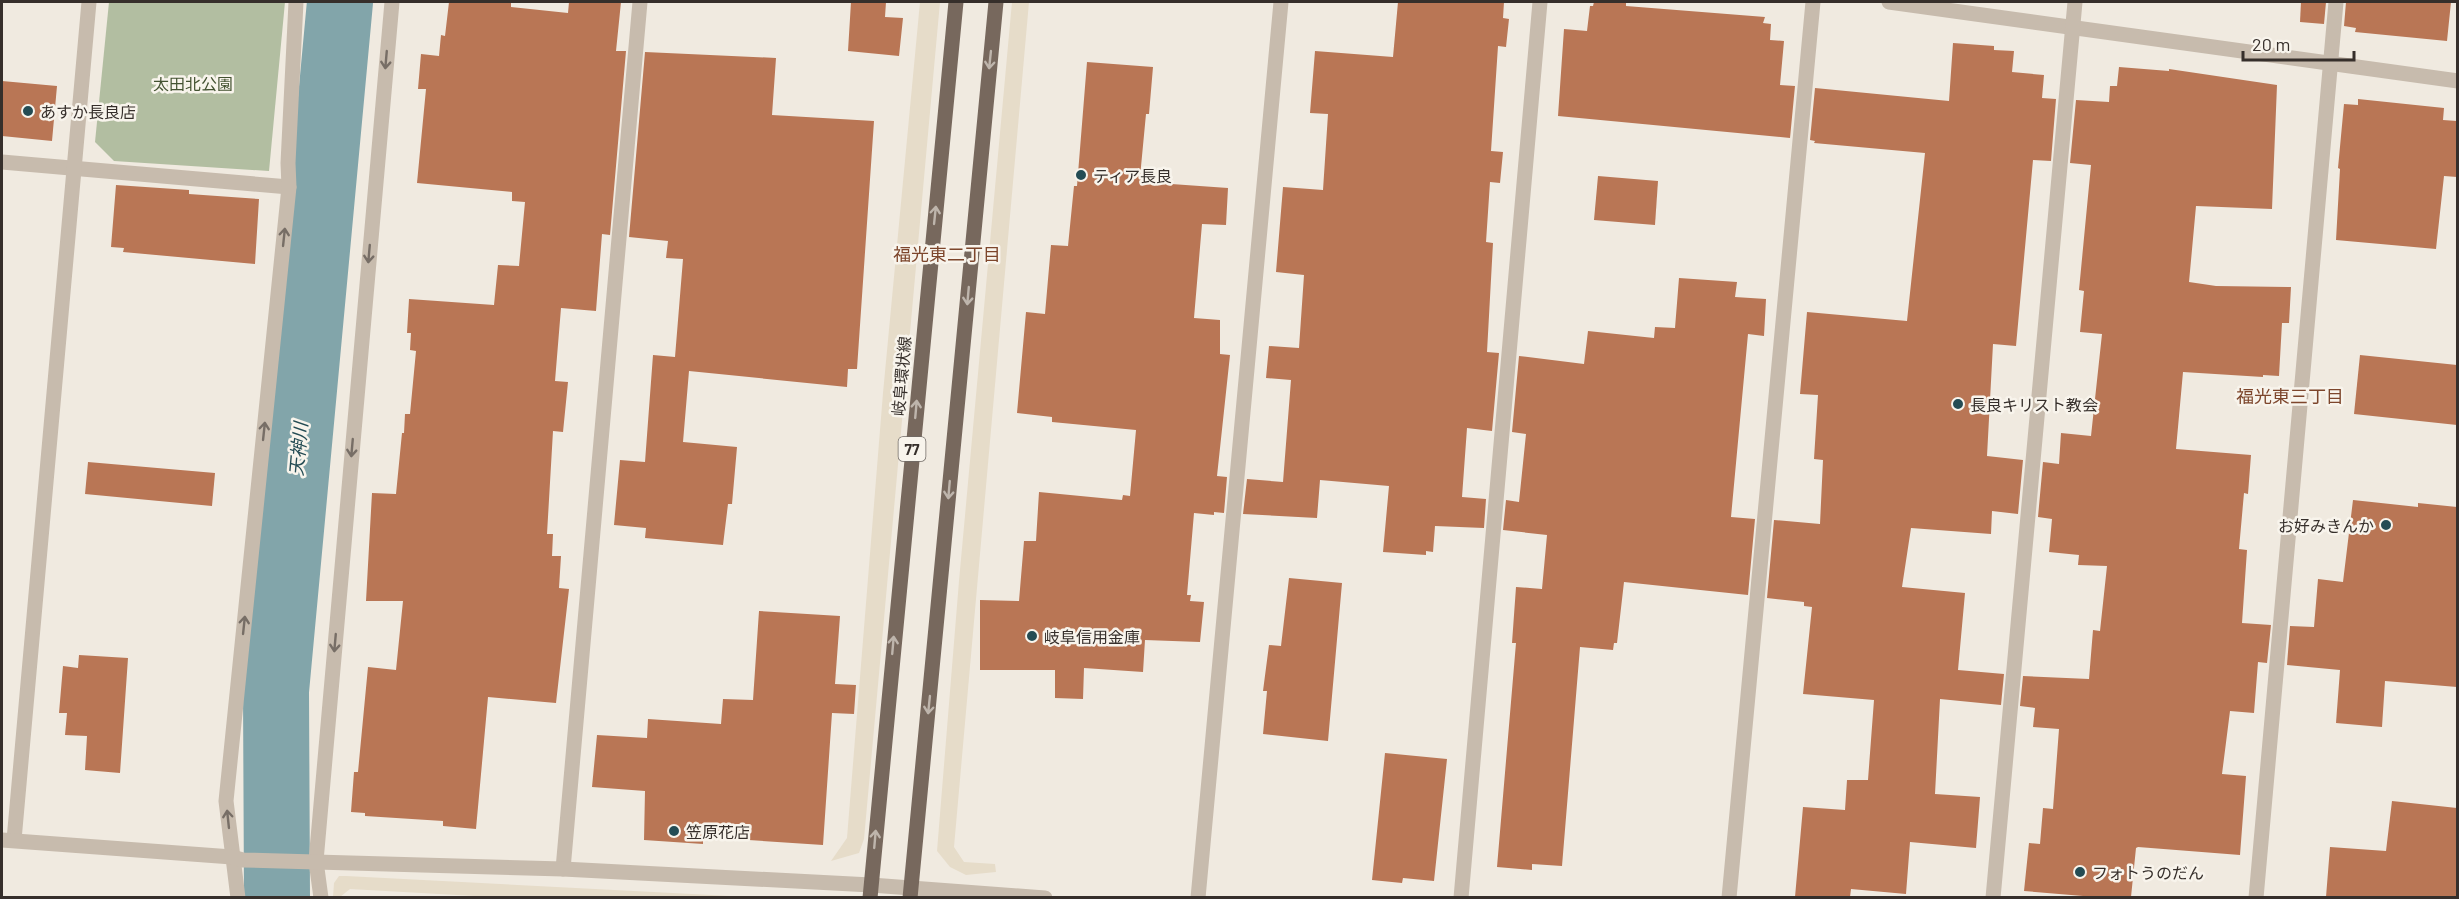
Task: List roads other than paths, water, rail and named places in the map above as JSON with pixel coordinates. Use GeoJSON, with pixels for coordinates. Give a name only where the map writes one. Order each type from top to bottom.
{"type":"FeatureCollection","features":[{"type":"Feature","properties":{"kind":"main road","name":"岐阜環状線"},"geometry":{"type":"LineString","coordinates":[[870,891],[956,2]]}},
{"type":"Feature","properties":{"kind":"main road"},"geometry":{"type":"LineString","coordinates":[[910,893],[996,2]]}},
{"type":"Feature","properties":{"kind":"street"},"geometry":{"type":"LineString","coordinates":[[89,2],[8,840],[237,859],[563,869],[870,891],[1045,897]]}},
{"type":"Feature","properties":{"kind":"street"},"geometry":{"type":"LineString","coordinates":[[238,897],[237,859],[226,801],[289,187],[288,162],[296,2]]}},
{"type":"Feature","properties":{"kind":"street"},"geometry":{"type":"LineString","coordinates":[[321,897],[310,861],[392,2]]}},
{"type":"Feature","properties":{"kind":"street"},"geometry":{"type":"LineString","coordinates":[[563,869],[640,2]]}},
{"type":"Feature","properties":{"kind":"street"},"geometry":{"type":"LineString","coordinates":[[1198,897],[1281,2]]}},
{"type":"Feature","properties":{"kind":"street"},"geometry":{"type":"LineString","coordinates":[[1461,897],[1540,2]]}},
{"type":"Feature","properties":{"kind":"street"},"geometry":{"type":"LineString","coordinates":[[1729,897],[1813,2]]}},
{"type":"Feature","properties":{"kind":"street"},"geometry":{"type":"LineString","coordinates":[[1889,2],[2457,81]]}},
{"type":"Feature","properties":{"kind":"street"},"geometry":{"type":"LineString","coordinates":[[1993,897],[2075,2]]}},
{"type":"Feature","properties":{"kind":"street"},"geometry":{"type":"LineString","coordinates":[[2256,897],[2336,2]]}},
{"type":"Feature","properties":{"kind":"street"},"geometry":{"type":"LineString","coordinates":[[2,162],[289,187]]}},
{"type":"Feature","properties":{"kind":"waterway","name":"天神川"},"geometry":{"type":"LineString","coordinates":[[277,898],[276,691],[340,2]]}},
{"type":"Feature","properties":{"kind":"place","name":"あすか長良店"},"geometry":{"type":"Point","coordinates":[28,111]}},
{"type":"Feature","properties":{"kind":"place","name":"ティア長良"},"geometry":{"type":"Point","coordinates":[1081,175]}},
{"type":"Feature","properties":{"kind":"place","name":"長良キリスト教会"},"geometry":{"type":"Point","coordinates":[1958,404]}},
{"type":"Feature","properties":{"kind":"place","name":"お好みきんか"},"geometry":{"type":"Point","coordinates":[2386,525]}},
{"type":"Feature","properties":{"kind":"place","name":"岐阜信用金庫"},"geometry":{"type":"Point","coordinates":[1032,636]}},
{"type":"Feature","properties":{"kind":"place","name":"笠原花店"},"geometry":{"type":"Point","coordinates":[674,831]}},
{"type":"Feature","properties":{"kind":"place","name":"フォトうのだん"},"geometry":{"type":"Point","coordinates":[2080,872]}},
{"type":"Feature","properties":{"kind":"district","name":"福光東二丁目"},"geometry":{"type":"Point","coordinates":[947,254]}},
{"type":"Feature","properties":{"kind":"district","name":"福光東三丁目"},"geometry":{"type":"Point","coordinates":[2290,396]}},
{"type":"Feature","properties":{"kind":"park label","name":"太田北公園"},"geometry":{"type":"Point","coordinates":[193,83]}}]}
